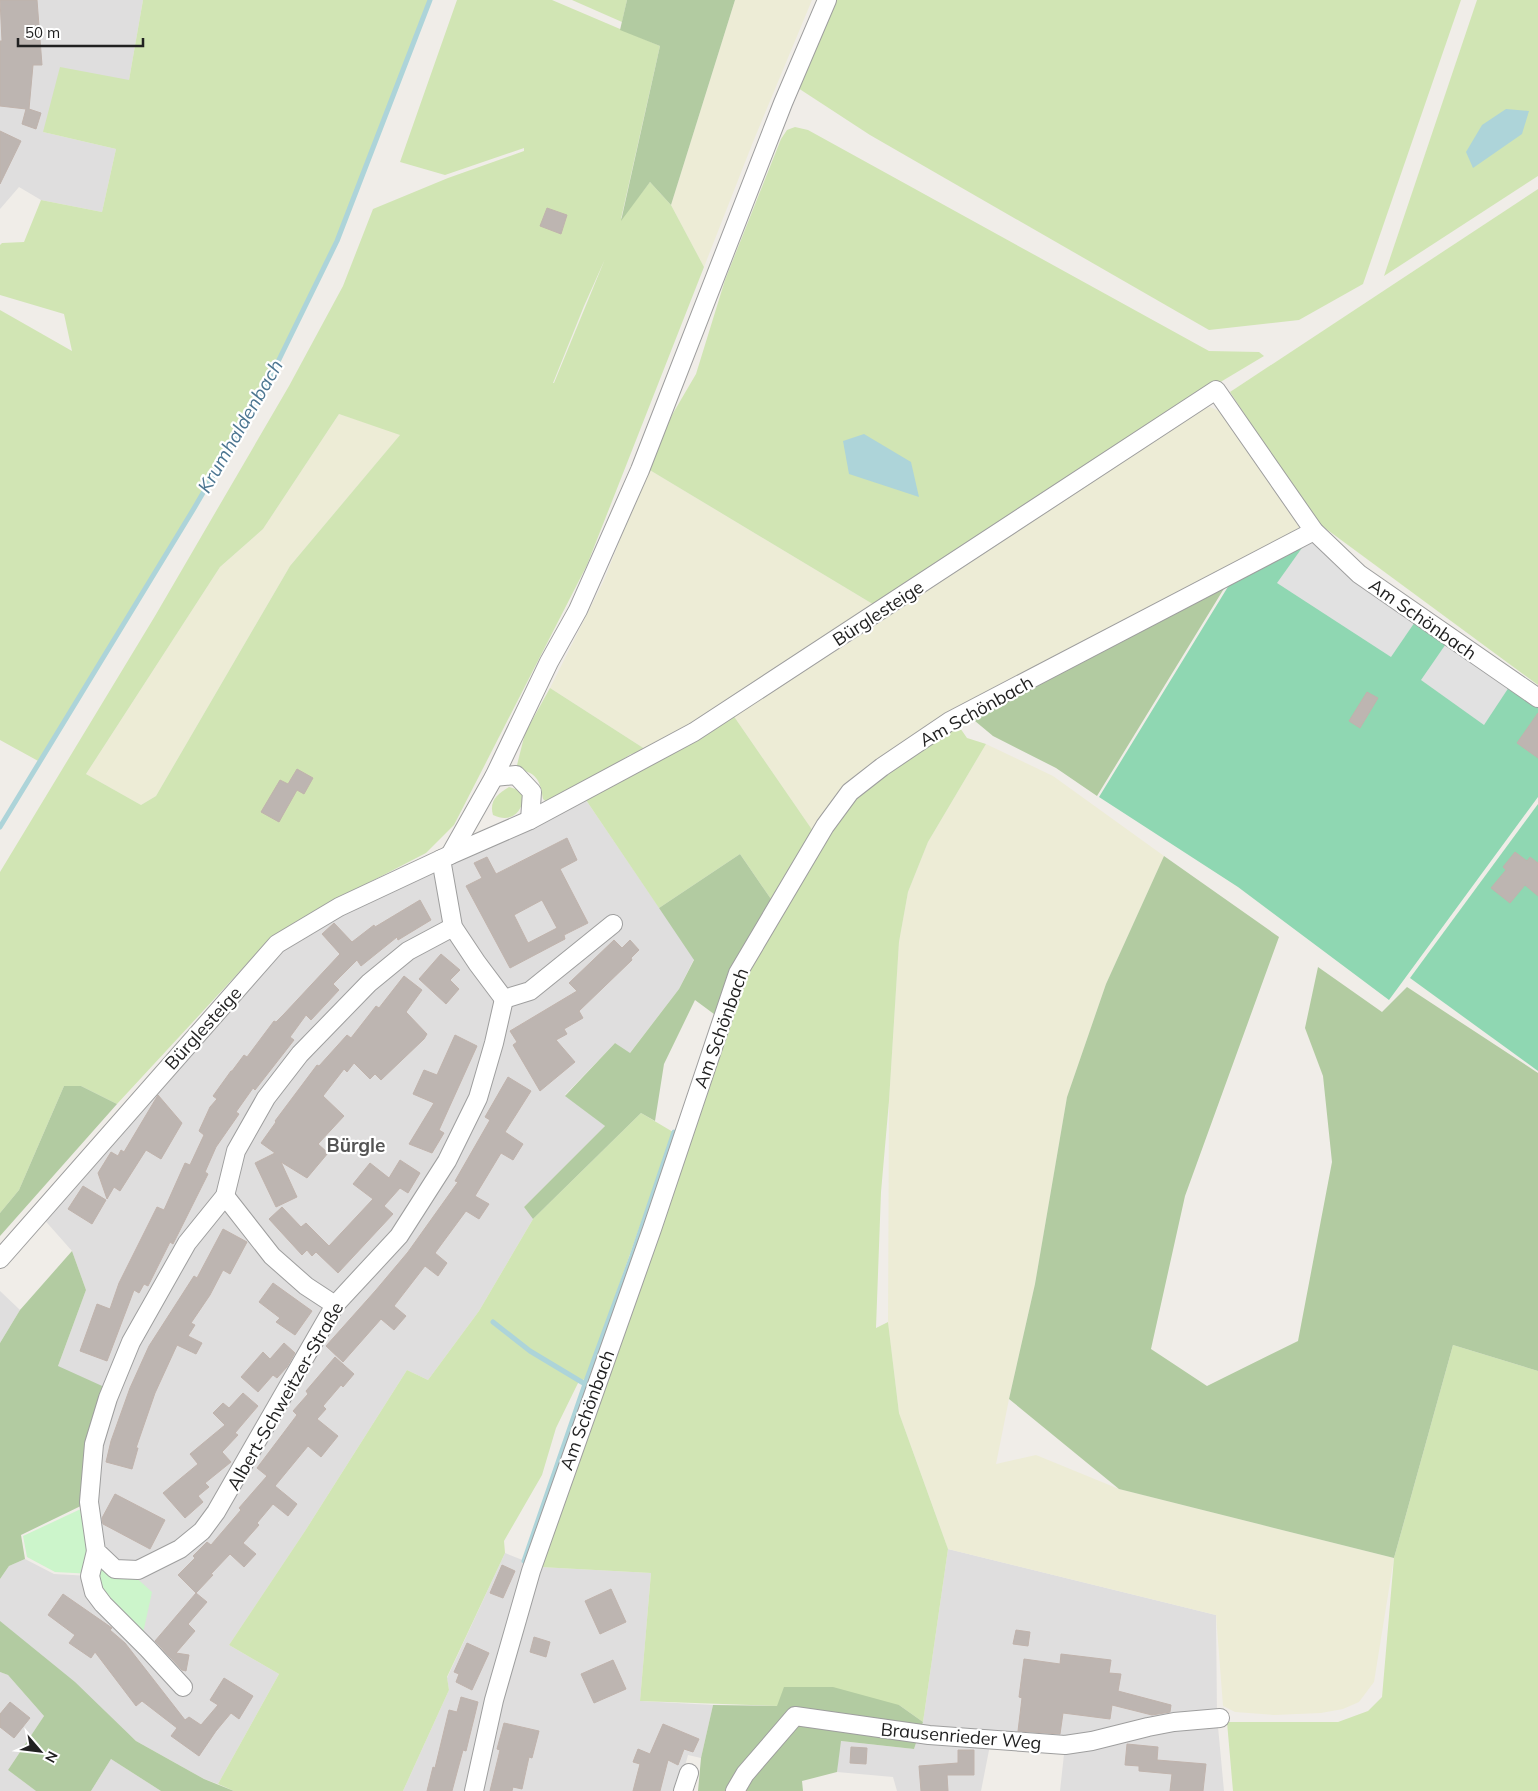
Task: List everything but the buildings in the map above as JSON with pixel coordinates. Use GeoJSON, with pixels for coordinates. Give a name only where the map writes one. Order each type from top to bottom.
{"type":"FeatureCollection","features":[{"type":"Feature","properties":{"kind":"street"},"geometry":{"type":"LineString","coordinates":[[613,924],[530,991],[504,999],[453,927],[445,857],[494,778],[549,662],[578,610],[640,470],[783,103],[827,0]]}},
{"type":"Feature","properties":{"kind":"street","name":"Am Schönbach"},"geometry":{"type":"LineString","coordinates":[[1216,390],[1314,531],[1359,574],[1538,698]]}},
{"type":"Feature","properties":{"kind":"street","name":"Bürglesteige"},"geometry":{"type":"LineString","coordinates":[[0,1259],[277,944],[339,907],[445,857],[530,820],[694,732],[1216,390]]}},
{"type":"Feature","properties":{"kind":"street","name":"Am Schönbach"},"geometry":{"type":"LineString","coordinates":[[474,1791],[494,1700],[531,1571],[652,1229],[738,973],[825,826],[850,792],[882,767],[950,721],[1314,531]]}},
{"type":"Feature","properties":{"kind":"street"},"geometry":{"type":"LineString","coordinates":[[494,778],[516,776],[532,792],[530,820]]}},
{"type":"Feature","properties":{"kind":"street"},"geometry":{"type":"LineString","coordinates":[[183,1687],[103,1604],[94,1592],[90,1576],[96,1551],[88,1502],[94,1444],[108,1398],[131,1342],[187,1243],[225,1196],[236,1151],[266,1098],[300,1054],[369,983],[408,951],[453,927]]}},
{"type":"Feature","properties":{"kind":"street","name":"Albert-Schweitzer-Straße"},"geometry":{"type":"LineString","coordinates":[[96,1551],[115,1569],[138,1570],[180,1549],[202,1531],[239,1474],[335,1305],[398,1236],[448,1161],[478,1098],[494,1043],[504,999]]}},
{"type":"Feature","properties":{"kind":"street"},"geometry":{"type":"LineString","coordinates":[[225,1196],[272,1256],[306,1286],[335,1305]]}},
{"type":"Feature","properties":{"kind":"street","name":"Brausenrieder Weg"},"geometry":{"type":"LineString","coordinates":[[735,1791],[746,1774],[795,1716],[929,1736],[1065,1745],[1092,1742],[1174,1722],[1220,1718]]}},
{"type":"Feature","properties":{"kind":"street"},"geometry":{"type":"LineString","coordinates":[[683,1791],[689,1773]]}},
{"type":"Feature","properties":{"kind":"shaded area"},"geometry":{"type":"Polygon","coordinates":[[[0,0],[143,0],[129,80],[43,132],[116,149],[102,212],[41,200],[19,187],[0,209],[0,0]]]}},
{"type":"Feature","properties":{"kind":"shaded area"},"geometry":{"type":"Polygon","coordinates":[[[1314,531],[1419,616],[1391,657],[1277,583],[1314,531]]]}},
{"type":"Feature","properties":{"kind":"shaded area"},"geometry":{"type":"Polygon","coordinates":[[[1450,638],[1513,681],[1484,725],[1421,680],[1450,638]]]}},
{"type":"Feature","properties":{"kind":"shaded area"},"geometry":{"type":"Polygon","coordinates":[[[586,800],[694,959],[679,989],[629,1054],[615,1043],[565,1095],[605,1126],[524,1207],[533,1219],[479,1311],[428,1380],[407,1370],[305,1531],[229,1645],[279,1674],[218,1784],[204,1779],[136,1741],[77,1685],[0,1622],[0,1579],[9,1566],[25,1559],[54,1574],[90,1576],[96,1551],[58,1366],[86,1290],[72,1251],[41,1216],[281,949],[344,911],[586,800]]]}},
{"type":"Feature","properties":{"kind":"shaded area"},"geometry":{"type":"Polygon","coordinates":[[[0,1291],[20,1310],[0,1343],[0,1291]]]}},
{"type":"Feature","properties":{"kind":"shaded area"},"geometry":{"type":"Polygon","coordinates":[[[948,1549],[1216,1615],[1217,1716],[1224,1791],[1060,1791],[1065,1745],[991,1740],[981,1791],[897,1791],[893,1777],[837,1772],[840,1741],[914,1749],[923,1722],[948,1549]]]}},
{"type":"Feature","properties":{"kind":"shaded area"},"geometry":{"type":"Polygon","coordinates":[[[505,1553],[540,1567],[651,1573],[640,1701],[713,1705],[701,1758],[688,1755],[678,1791],[403,1791],[449,1690],[447,1678],[505,1553]]]}},
{"type":"Feature","properties":{"kind":"shaded area"},"geometry":{"type":"Polygon","coordinates":[[[0,1672],[8,1675],[44,1716],[8,1770],[36,1791],[0,1791],[0,1672]]]}},
{"type":"Feature","properties":{"kind":"shaded area"},"geometry":{"type":"Polygon","coordinates":[[[111,1759],[161,1791],[91,1791],[111,1759]]]}},
{"type":"Feature","properties":{"kind":"green space"},"geometry":{"type":"Polygon","coordinates":[[[143,0],[430,0],[337,241],[270,378],[193,510],[40,762],[0,740],[0,310],[72,351],[64,314],[0,295],[0,245],[2,243],[24,242],[41,200],[102,212],[116,149],[43,132],[60,67],[129,80],[143,0]]]}},
{"type":"Feature","properties":{"kind":"green space"},"geometry":{"type":"Polygon","coordinates":[[[457,0],[552,0],[660,46],[621,219],[650,182],[671,205],[704,267],[587,565],[454,825],[426,853],[368,883],[266,943],[117,1104],[81,1086],[64,1086],[19,1190],[0,1213],[0,872],[155,616],[289,386],[343,286],[373,209],[448,178],[524,151],[524,148],[445,175],[400,162],[457,0]],[[605,259],[584,306],[553,383],[554,383],[605,259]],[[339,414],[263,529],[220,567],[86,774],[141,805],[156,796],[290,566],[400,435],[339,414]]]}},
{"type":"Feature","properties":{"kind":"green space"},"geometry":{"type":"Polygon","coordinates":[[[572,0],[627,0],[622,22],[572,0]]]}},
{"type":"Feature","properties":{"kind":"green space"},"geometry":{"type":"Polygon","coordinates":[[[627,0],[735,0],[671,205],[650,182],[621,221],[660,46],[620,30],[627,0]]]}},
{"type":"Feature","properties":{"kind":"green space"},"geometry":{"type":"Polygon","coordinates":[[[735,0],[812,0],[704,267],[671,205],[735,0]]]}},
{"type":"Feature","properties":{"kind":"green space"},"geometry":{"type":"Polygon","coordinates":[[[834,0],[1461,0],[1363,284],[1299,320],[1209,330],[870,135],[798,88],[834,0]]]}},
{"type":"Feature","properties":{"kind":"green space"},"geometry":{"type":"Polygon","coordinates":[[[1477,0],[1538,0],[1538,176],[1384,276],[1477,0]]]}},
{"type":"Feature","properties":{"kind":"green space"},"geometry":{"type":"Polygon","coordinates":[[[795,127],[808,130],[1209,351],[1259,352],[1264,356],[1192,399],[876,606],[648,469],[672,415],[696,374],[725,280],[781,139],[787,130],[795,127]]]}},
{"type":"Feature","properties":{"kind":"green space"},"geometry":{"type":"Polygon","coordinates":[[[1538,189],[1538,685],[1314,520],[1230,392],[1538,189]]]}},
{"type":"Feature","properties":{"kind":"green space"},"geometry":{"type":"Polygon","coordinates":[[[1210,407],[1224,413],[1301,521],[1298,533],[1092,641],[1005,681],[912,741],[815,834],[733,715],[850,642],[1200,410],[1210,407]]]}},
{"type":"Feature","properties":{"kind":"green space"},"geometry":{"type":"Polygon","coordinates":[[[339,414],[401,434],[290,566],[156,796],[141,805],[86,774],[220,567],[263,529],[339,414]]]}},
{"type":"Feature","properties":{"kind":"green space"},"geometry":{"type":"Polygon","coordinates":[[[648,469],[876,606],[737,698],[648,751],[550,688],[604,580],[648,469]]]}},
{"type":"Feature","properties":{"kind":"green space"},"geometry":{"type":"Polygon","coordinates":[[[1314,531],[1538,698],[1538,797],[1389,1000],[1238,887],[1099,797],[1237,572],[1314,531]]]}},
{"type":"Feature","properties":{"kind":"green space"},"geometry":{"type":"Polygon","coordinates":[[[1228,582],[1097,796],[1056,768],[993,736],[969,716],[1228,582]]]}},
{"type":"Feature","properties":{"kind":"green space"},"geometry":{"type":"Polygon","coordinates":[[[550,688],[648,751],[631,754],[549,804],[543,799],[536,778],[528,772],[516,769],[525,733],[550,688]]]}},
{"type":"Feature","properties":{"kind":"green space"},"geometry":{"type":"Polygon","coordinates":[[[733,715],[815,834],[773,902],[740,854],[659,908],[586,800],[687,745],[733,715]]]}},
{"type":"Feature","properties":{"kind":"green space"},"geometry":{"type":"Polygon","coordinates":[[[958,725],[967,738],[986,744],[928,842],[908,892],[899,942],[881,1192],[876,1328],[888,1322],[899,1413],[948,1549],[923,1722],[899,1705],[777,1706],[640,1701],[651,1573],[540,1567],[739,990],[757,953],[846,806],[879,774],[958,725]]]}},
{"type":"Feature","properties":{"kind":"green space"},"geometry":{"type":"Polygon","coordinates":[[[986,744],[1053,776],[1164,856],[1106,984],[1067,1097],[1035,1284],[996,1464],[1036,1455],[1119,1489],[1394,1558],[1374,1682],[1359,1702],[1343,1709],[1321,1713],[1274,1715],[1235,1712],[1223,1706],[1216,1615],[948,1549],[899,1413],[888,1322],[889,1101],[899,942],[908,892],[928,842],[986,744]]]}},
{"type":"Feature","properties":{"kind":"green space"},"geometry":{"type":"Polygon","coordinates":[[[509,787],[519,790],[524,797],[523,803],[514,815],[509,817],[493,815],[492,806],[495,798],[509,787]]]}},
{"type":"Feature","properties":{"kind":"green space"},"geometry":{"type":"Polygon","coordinates":[[[1538,804],[1538,1071],[1410,978],[1538,804]]]}},
{"type":"Feature","properties":{"kind":"green space"},"geometry":{"type":"Polygon","coordinates":[[[740,854],[773,902],[718,1017],[695,1000],[664,1064],[655,1121],[641,1113],[533,1219],[524,1207],[605,1126],[565,1096],[615,1043],[630,1053],[679,989],[694,960],[659,908],[740,854]]]}},
{"type":"Feature","properties":{"kind":"green space"},"geometry":{"type":"Polygon","coordinates":[[[1164,856],[1279,937],[1185,1196],[1151,1349],[1207,1386],[1298,1341],[1332,1162],[1323,1076],[1305,1028],[1318,967],[1382,1012],[1407,987],[1538,1073],[1538,1371],[1453,1345],[1394,1558],[1119,1489],[1009,1399],[1035,1284],[1067,1097],[1106,984],[1164,856]]]}},
{"type":"Feature","properties":{"kind":"green space"},"geometry":{"type":"Polygon","coordinates":[[[64,1086],[81,1086],[117,1104],[0,1236],[0,1213],[19,1190],[64,1086]]]}},
{"type":"Feature","properties":{"kind":"green space"},"geometry":{"type":"Polygon","coordinates":[[[641,1113],[673,1132],[586,1379],[579,1381],[556,1428],[542,1475],[504,1541],[505,1553],[447,1677],[449,1690],[403,1791],[234,1791],[218,1784],[279,1674],[229,1645],[305,1531],[407,1370],[428,1380],[479,1311],[533,1219],[641,1113]]]}},
{"type":"Feature","properties":{"kind":"green space"},"geometry":{"type":"Polygon","coordinates":[[[72,1251],[86,1290],[58,1366],[111,1390],[89,1502],[21,1535],[25,1559],[9,1566],[0,1579],[0,1343],[20,1310],[72,1251]]]}},
{"type":"Feature","properties":{"kind":"green space"},"geometry":{"type":"Polygon","coordinates":[[[1453,1345],[1538,1371],[1538,1791],[1233,1791],[1227,1722],[1338,1722],[1368,1711],[1382,1697],[1394,1558],[1453,1345]]]}},
{"type":"Feature","properties":{"kind":"green space"},"geometry":{"type":"Polygon","coordinates":[[[85,1507],[93,1552],[131,1573],[152,1592],[142,1638],[106,1603],[93,1574],[55,1572],[27,1557],[23,1536],[85,1507]]]}},
{"type":"Feature","properties":{"kind":"green space"},"geometry":{"type":"Polygon","coordinates":[[[0,1621],[75,1682],[136,1741],[204,1779],[234,1791],[161,1791],[111,1759],[91,1791],[36,1791],[8,1770],[44,1716],[8,1675],[0,1672],[0,1621]]]}},
{"type":"Feature","properties":{"kind":"green space"},"geometry":{"type":"Polygon","coordinates":[[[784,1687],[833,1687],[899,1705],[923,1722],[914,1749],[841,1741],[837,1772],[802,1781],[803,1791],[698,1791],[701,1758],[713,1705],[777,1706],[784,1687]]]}},
{"type":"Feature","properties":{"kind":"water"},"geometry":{"type":"Polygon","coordinates":[[[1506,109],[1529,111],[1522,134],[1473,168],[1466,152],[1482,125],[1506,109]]]}},
{"type":"Feature","properties":{"kind":"water"},"geometry":{"type":"Polygon","coordinates":[[[864,434],[911,462],[919,497],[849,474],[843,441],[864,434]]]}},
{"type":"Feature","properties":{"kind":"waterway","name":"Krumhaldenbach"},"geometry":{"type":"LineString","coordinates":[[0,827],[193,510],[270,378],[337,241],[430,0]]}},
{"type":"Feature","properties":{"kind":"waterway"},"geometry":{"type":"LineString","coordinates":[[585,1384],[632,1256],[674,1132]]}},
{"type":"Feature","properties":{"kind":"waterway"},"geometry":{"type":"LineString","coordinates":[[493,1322],[530,1351],[585,1384],[524,1561]]}},
{"type":"Feature","properties":{"kind":"district","name":"Bürgle"},"geometry":{"type":"Point","coordinates":[356,1145]}}]}
